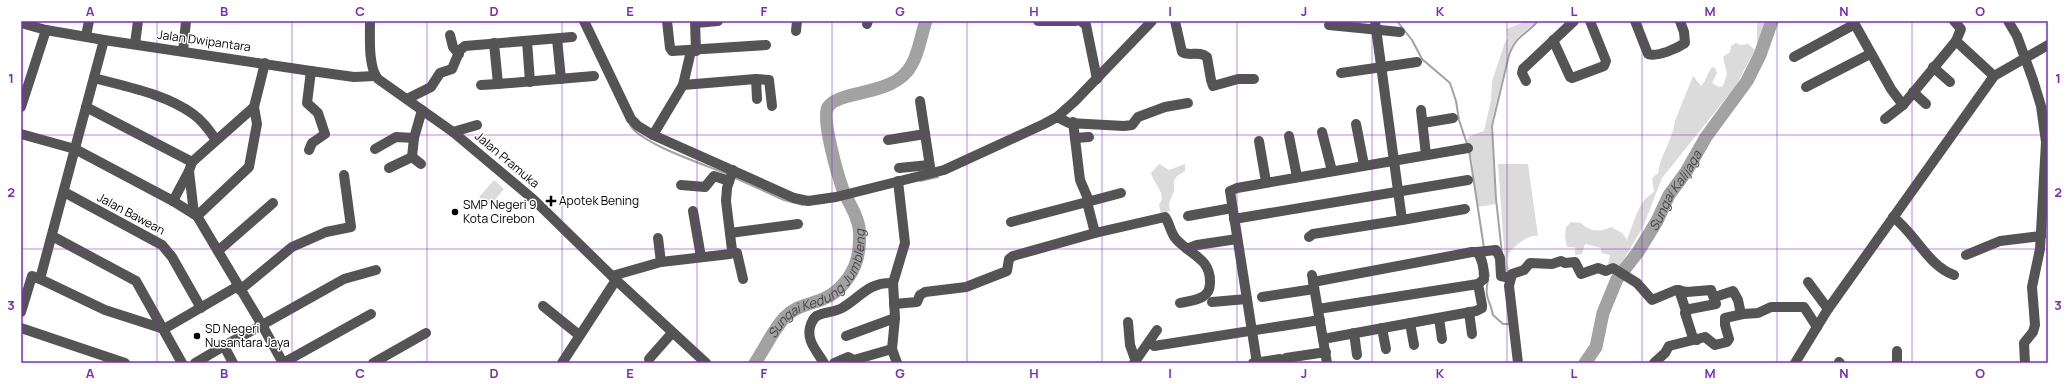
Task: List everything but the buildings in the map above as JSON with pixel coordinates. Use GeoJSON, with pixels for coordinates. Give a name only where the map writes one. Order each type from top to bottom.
{"type":"FeatureCollection","features":[{"type":"Feature","properties":{"kind":"street"},"geometry":{"type":"LineString","coordinates":[[86,36],[89,21]]}},
{"type":"Feature","properties":{"kind":"street"},"geometry":{"type":"LineString","coordinates":[[135,44],[138,21]]}},
{"type":"Feature","properties":{"kind":"street"},"geometry":{"type":"LineString","coordinates":[[183,51],[186,21]]}},
{"type":"Feature","properties":{"kind":"street"},"geometry":{"type":"LineString","coordinates":[[370,21],[371,56],[375,76]]}},
{"type":"Feature","properties":{"kind":"street"},"geometry":{"type":"LineString","coordinates":[[584,21],[631,118],[638,126],[731,176],[799,200],[836,197],[898,184],[930,169]]}},
{"type":"Feature","properties":{"kind":"street"},"geometry":{"type":"LineString","coordinates":[[667,21],[671,50],[693,51],[766,44]]}},
{"type":"Feature","properties":{"kind":"street"},"geometry":{"type":"LineString","coordinates":[[653,135],[683,85],[693,51],[696,22],[718,21]]}},
{"type":"Feature","properties":{"kind":"street"},"geometry":{"type":"LineString","coordinates":[[1038,21],[1076,21]]}},
{"type":"Feature","properties":{"kind":"street"},"geometry":{"type":"LineString","coordinates":[[1081,21],[1086,25],[1097,79]]}},
{"type":"Feature","properties":{"kind":"street"},"geometry":{"type":"LineString","coordinates":[[899,168],[944,170],[1057,117],[1097,79],[1152,21]]}},
{"type":"Feature","properties":{"kind":"street"},"geometry":{"type":"LineString","coordinates":[[1175,21],[1182,52],[1186,54],[1201,53],[1207,56],[1213,86],[1238,79],[1254,78]]}},
{"type":"Feature","properties":{"kind":"street"},"geometry":{"type":"LineString","coordinates":[[1526,81],[1522,70],[1574,21]]}},
{"type":"Feature","properties":{"kind":"street"},"geometry":{"type":"LineString","coordinates":[[1553,40],[1570,77],[1572,78],[1604,66],[1606,61],[1590,21]]}},
{"type":"Feature","properties":{"kind":"street"},"geometry":{"type":"LineString","coordinates":[[1635,21],[1648,54],[1651,55],[1657,55],[1685,43],[1684,32],[1680,21]]}},
{"type":"Feature","properties":{"kind":"street"},"geometry":{"type":"LineString","coordinates":[[1885,119],[1903,105],[1956,41],[1962,29],[1954,21]]}},
{"type":"Feature","properties":{"kind":"street"},"geometry":{"type":"LineString","coordinates":[[2008,21],[2025,57],[2041,106],[2046,142],[2047,162],[2043,235],[2032,287],[2035,325],[2033,332],[2024,343],[2026,363]]}},
{"type":"Feature","properties":{"kind":"street"},"geometry":{"type":"LineString","coordinates":[[1794,57],[1854,22],[1890,89],[1903,105]]}},
{"type":"Feature","properties":{"kind":"street","name":"Jalan Dwipantara"},"geometry":{"type":"LineString","coordinates":[[21,23],[46,30],[104,40],[311,71],[354,77],[375,76]]}},
{"type":"Feature","properties":{"kind":"street"},"geometry":{"type":"LineString","coordinates":[[1329,25],[1376,26],[1400,32]]}},
{"type":"Feature","properties":{"kind":"street"},"geometry":{"type":"LineString","coordinates":[[1376,26],[1383,68],[1402,220]]}},
{"type":"Feature","properties":{"kind":"street"},"geometry":{"type":"LineString","coordinates":[[21,107],[46,30]]}},
{"type":"Feature","properties":{"kind":"street"},"geometry":{"type":"LineString","coordinates":[[450,34],[453,47],[459,54]]}},
{"type":"Feature","properties":{"kind":"street"},"geometry":{"type":"LineString","coordinates":[[406,100],[431,87],[440,73],[452,69],[462,48],[465,46],[572,37]]}},
{"type":"Feature","properties":{"kind":"street"},"geometry":{"type":"LineString","coordinates":[[557,39],[561,79]]}},
{"type":"Feature","properties":{"kind":"street"},"geometry":{"type":"LineString","coordinates":[[40,279],[104,40]]}},
{"type":"Feature","properties":{"kind":"street"},"geometry":{"type":"LineString","coordinates":[[527,41],[530,82]]}},
{"type":"Feature","properties":{"kind":"street"},"geometry":{"type":"LineString","coordinates":[[1956,41],[1994,76]]}},
{"type":"Feature","properties":{"kind":"street"},"geometry":{"type":"LineString","coordinates":[[494,43],[498,84]]}},
{"type":"Feature","properties":{"kind":"street"},"geometry":{"type":"LineString","coordinates":[[1797,362],[1828,309],[1994,76],[2048,45]]}},
{"type":"Feature","properties":{"kind":"street"},"geometry":{"type":"LineString","coordinates":[[1806,87],[1870,54]]}},
{"type":"Feature","properties":{"kind":"street"},"geometry":{"type":"LineString","coordinates":[[1341,73],[1417,62]]}},
{"type":"Feature","properties":{"kind":"street"},"geometry":{"type":"LineString","coordinates":[[196,215],[249,167],[257,124],[254,108],[265,63]]}},
{"type":"Feature","properties":{"kind":"street"},"geometry":{"type":"LineString","coordinates":[[1933,67],[1950,82]]}},
{"type":"Feature","properties":{"kind":"street"},"geometry":{"type":"LineString","coordinates":[[309,150],[312,143],[325,134],[318,113],[308,104],[311,71]]}},
{"type":"Feature","properties":{"kind":"street","name":"Jalan Pramuka"},"geometry":{"type":"LineString","coordinates":[[375,76],[406,100],[453,132],[534,199],[614,278],[706,363]]}},
{"type":"Feature","properties":{"kind":"street"},"geometry":{"type":"LineString","coordinates":[[481,85],[594,76]]}},
{"type":"Feature","properties":{"kind":"street"},"geometry":{"type":"LineString","coordinates":[[94,78],[148,93],[182,108],[201,121],[216,140]]}},
{"type":"Feature","properties":{"kind":"street"},"geometry":{"type":"LineString","coordinates":[[683,85],[756,79],[770,81],[772,106]]}},
{"type":"Feature","properties":{"kind":"street"},"geometry":{"type":"LineString","coordinates":[[756,79],[757,99]]}},
{"type":"Feature","properties":{"kind":"street"},"geometry":{"type":"LineString","coordinates":[[1913,92],[1926,104]]}},
{"type":"Feature","properties":{"kind":"street"},"geometry":{"type":"LineString","coordinates":[[920,101],[930,169]]}},
{"type":"Feature","properties":{"kind":"street"},"geometry":{"type":"LineString","coordinates":[[1057,117],[1062,121],[1115,127],[1132,125],[1138,117],[1165,107],[1188,103]]}},
{"type":"Feature","properties":{"kind":"street"},"geometry":{"type":"LineString","coordinates":[[86,107],[191,167]]}},
{"type":"Feature","properties":{"kind":"street"},"geometry":{"type":"LineString","coordinates":[[173,201],[191,167],[216,140],[254,108]]}},
{"type":"Feature","properties":{"kind":"street"},"geometry":{"type":"LineString","coordinates":[[412,157],[414,138],[422,110]]}},
{"type":"Feature","properties":{"kind":"street"},"geometry":{"type":"LineString","coordinates":[[1421,110],[1426,155]]}},
{"type":"Feature","properties":{"kind":"street"},"geometry":{"type":"LineString","coordinates":[[1423,123],[1453,118]]}},
{"type":"Feature","properties":{"kind":"street"},"geometry":{"type":"LineString","coordinates":[[1072,122],[1080,180],[1088,202],[1095,233]]}},
{"type":"Feature","properties":{"kind":"street"},"geometry":{"type":"LineString","coordinates":[[1356,124],[1364,165]]}},
{"type":"Feature","properties":{"kind":"street"},"geometry":{"type":"LineString","coordinates":[[453,132],[477,125]]}},
{"type":"Feature","properties":{"kind":"street"},"geometry":{"type":"LineString","coordinates":[[1322,132],[1332,171]]}},
{"type":"Feature","properties":{"kind":"street"},"geometry":{"type":"LineString","coordinates":[[21,134],[75,149],[173,201],[196,215]]}},
{"type":"Feature","properties":{"kind":"street"},"geometry":{"type":"LineString","coordinates":[[888,140],[925,134]]}},
{"type":"Feature","properties":{"kind":"street"},"geometry":{"type":"LineString","coordinates":[[1290,136],[1297,177]]}},
{"type":"Feature","properties":{"kind":"street"},"geometry":{"type":"LineString","coordinates":[[375,149],[396,137],[414,138]]}},
{"type":"Feature","properties":{"kind":"street"},"geometry":{"type":"LineString","coordinates":[[1075,138],[1089,137]]}},
{"type":"Feature","properties":{"kind":"street"},"geometry":{"type":"LineString","coordinates":[[1258,141],[1266,182]]}},
{"type":"Feature","properties":{"kind":"street"},"geometry":{"type":"LineString","coordinates":[[1326,352],[1256,363],[1252,330],[1229,193],[1231,190],[1266,182],[1468,148]]}},
{"type":"Feature","properties":{"kind":"street"},"geometry":{"type":"LineString","coordinates":[[412,157],[421,164]]}},
{"type":"Feature","properties":{"kind":"street"},"geometry":{"type":"LineString","coordinates":[[388,168],[412,157]]}},
{"type":"Feature","properties":{"kind":"street"},"geometry":{"type":"LineString","coordinates":[[191,167],[196,215],[283,363],[372,314]]}},
{"type":"Feature","properties":{"kind":"street"},"geometry":{"type":"LineString","coordinates":[[21,312],[32,276],[105,310],[164,330],[239,288],[292,247],[326,232],[351,227],[344,175]]}},
{"type":"Feature","properties":{"kind":"street"},"geometry":{"type":"LineString","coordinates":[[681,185],[705,187],[709,186],[712,178],[716,176],[731,176]]}},
{"type":"Feature","properties":{"kind":"street"},"geometry":{"type":"LineString","coordinates":[[731,176],[726,201],[732,252]]}},
{"type":"Feature","properties":{"kind":"street"},"geometry":{"type":"LineString","coordinates":[[1234,219],[1468,180]]}},
{"type":"Feature","properties":{"kind":"street"},"geometry":{"type":"LineString","coordinates":[[898,184],[905,243],[893,283],[895,318],[892,349],[897,363],[903,363]]}},
{"type":"Feature","properties":{"kind":"street","name":"Jalan Bawean"},"geometry":{"type":"LineString","coordinates":[[64,192],[162,245],[172,257],[201,308]]}},
{"type":"Feature","properties":{"kind":"street"},"geometry":{"type":"LineString","coordinates":[[1011,222],[1088,202],[1107,192],[1121,193]]}},
{"type":"Feature","properties":{"kind":"street"},"geometry":{"type":"LineString","coordinates":[[218,251],[273,203]]}},
{"type":"Feature","properties":{"kind":"street"},"geometry":{"type":"LineString","coordinates":[[1188,216],[1232,208]]}},
{"type":"Feature","properties":{"kind":"street"},"geometry":{"type":"LineString","coordinates":[[1309,237],[1313,234],[1465,209]]}},
{"type":"Feature","properties":{"kind":"street"},"geometry":{"type":"LineString","coordinates":[[693,211],[700,257]]}},
{"type":"Feature","properties":{"kind":"street"},"geometry":{"type":"LineString","coordinates":[[894,304],[918,302],[920,295],[926,292],[969,286],[1007,272],[1009,259],[1013,256],[1095,233],[1165,217],[1170,230],[1187,249],[1206,264],[1211,272],[1210,290],[1208,293],[1199,299],[1180,303]]}},
{"type":"Feature","properties":{"kind":"street"},"geometry":{"type":"LineString","coordinates":[[1893,217],[1914,237],[1941,270],[1954,275]]}},
{"type":"Feature","properties":{"kind":"street"},"geometry":{"type":"LineString","coordinates":[[730,233],[798,224]]}},
{"type":"Feature","properties":{"kind":"street"},"geometry":{"type":"LineString","coordinates":[[1966,255],[2000,241],[2043,235]]}},
{"type":"Feature","properties":{"kind":"street"},"geometry":{"type":"LineString","coordinates":[[52,236],[136,280],[182,363]]}},
{"type":"Feature","properties":{"kind":"street"},"geometry":{"type":"LineString","coordinates":[[658,238],[661,262]]}},
{"type":"Feature","properties":{"kind":"street"},"geometry":{"type":"LineString","coordinates":[[1187,249],[1197,245],[1237,239]]}},
{"type":"Feature","properties":{"kind":"street"},"geometry":{"type":"LineString","coordinates":[[1262,296],[1313,282],[1477,252],[1491,250],[1499,252],[1509,289],[1518,363]]}},
{"type":"Feature","properties":{"kind":"street"},"geometry":{"type":"LineString","coordinates":[[562,363],[614,278],[661,262],[728,254],[732,252],[737,253],[743,279]]}},
{"type":"Feature","properties":{"kind":"street"},"geometry":{"type":"LineString","coordinates":[[1318,309],[1478,284],[1484,279],[1484,272],[1477,252]]}},
{"type":"Feature","properties":{"kind":"street"},"geometry":{"type":"LineString","coordinates":[[1507,278],[1512,274],[1524,270],[1530,263],[1552,264],[1561,261],[1565,263],[1575,262],[1582,274],[1598,268],[1606,271],[1613,268],[1638,283],[1652,300],[1679,290],[1687,292],[1709,289],[1715,297],[1715,305],[1686,311]]}},
{"type":"Feature","properties":{"kind":"street"},"geometry":{"type":"LineString","coordinates":[[195,363],[344,279],[376,270]]}},
{"type":"Feature","properties":{"kind":"street"},"geometry":{"type":"LineString","coordinates":[[1313,282],[1328,363]]}},
{"type":"Feature","properties":{"kind":"street"},"geometry":{"type":"LineString","coordinates":[[1808,282],[1828,309]]}},
{"type":"Feature","properties":{"kind":"street"},"geometry":{"type":"LineString","coordinates":[[824,363],[809,338],[809,329],[813,319],[819,315],[842,308],[861,293],[872,287],[893,283]]}},
{"type":"Feature","properties":{"kind":"street"},"geometry":{"type":"LineString","coordinates":[[1323,339],[1439,318],[1482,308],[1478,284]]}},
{"type":"Feature","properties":{"kind":"street"},"geometry":{"type":"LineString","coordinates":[[1679,290],[1686,311],[1685,314],[1693,336],[1697,340]]}},
{"type":"Feature","properties":{"kind":"street"},"geometry":{"type":"LineString","coordinates":[[1715,297],[1733,291],[1738,300],[1741,314]]}},
{"type":"Feature","properties":{"kind":"street"},"geometry":{"type":"LineString","coordinates":[[1212,302],[1247,299]]}},
{"type":"Feature","properties":{"kind":"street"},"geometry":{"type":"LineString","coordinates":[[543,306],[579,335]]}},
{"type":"Feature","properties":{"kind":"street"},"geometry":{"type":"LineString","coordinates":[[1654,363],[1666,353],[1669,346],[1706,337],[1715,345],[1727,342],[1729,339],[1724,319],[1741,314],[1758,313],[1771,307],[1804,307],[1817,327]]}},
{"type":"Feature","properties":{"kind":"street"},"geometry":{"type":"LineString","coordinates":[[1469,312],[1472,334]]}},
{"type":"Feature","properties":{"kind":"street"},"geometry":{"type":"LineString","coordinates":[[846,336],[895,318]]}},
{"type":"Feature","properties":{"kind":"street"},"geometry":{"type":"LineString","coordinates":[[1439,318],[1442,339]]}},
{"type":"Feature","properties":{"kind":"street"},"geometry":{"type":"LineString","coordinates":[[1154,346],[1320,320]]}},
{"type":"Feature","properties":{"kind":"street"},"geometry":{"type":"LineString","coordinates":[[1128,322],[1130,345],[1135,361]]}},
{"type":"Feature","properties":{"kind":"street"},"geometry":{"type":"LineString","coordinates":[[1410,323],[1414,345]]}},
{"type":"Feature","properties":{"kind":"street"},"geometry":{"type":"LineString","coordinates":[[21,328],[125,363]]}},
{"type":"Feature","properties":{"kind":"street"},"geometry":{"type":"LineString","coordinates":[[1382,328],[1386,349]]}},
{"type":"Feature","properties":{"kind":"street"},"geometry":{"type":"LineString","coordinates":[[1135,361],[1157,330]]}},
{"type":"Feature","properties":{"kind":"street"},"geometry":{"type":"LineString","coordinates":[[373,363],[426,333]]}},
{"type":"Feature","properties":{"kind":"street"},"geometry":{"type":"LineString","coordinates":[[649,359],[672,333]]}},
{"type":"Feature","properties":{"kind":"street"},"geometry":{"type":"LineString","coordinates":[[1354,333],[1357,355]]}},
{"type":"Feature","properties":{"kind":"street"},"geometry":{"type":"LineString","coordinates":[[224,346],[233,363]]}},
{"type":"Feature","properties":{"kind":"street"},"geometry":{"type":"LineString","coordinates":[[834,363],[848,357],[854,360],[892,349]]}},
{"type":"Feature","properties":{"kind":"street"},"geometry":{"type":"LineString","coordinates":[[1897,351],[1897,363]]}},
{"type":"Feature","properties":{"kind":"shaded area"},"geometry":{"type":"Polygon","coordinates":[[[1526,21],[1537,21],[1518,37],[1508,55],[1491,125],[1496,204],[1477,207],[1472,160],[1466,141],[1470,136],[1484,131],[1491,100],[1492,81],[1505,42],[1508,38],[1506,29],[1526,21]]]}},
{"type":"Feature","properties":{"kind":"shaded area"},"geometry":{"type":"Polygon","coordinates":[[[1758,21],[1767,21],[1757,44],[1757,26],[1758,21]]]}},
{"type":"Feature","properties":{"kind":"shaded area"},"geometry":{"type":"Polygon","coordinates":[[[1736,43],[1740,45],[1748,44],[1755,50],[1735,87],[1662,178],[1643,227],[1618,269],[1607,269],[1610,255],[1601,253],[1601,248],[1585,244],[1582,254],[1575,255],[1575,247],[1567,247],[1565,237],[1566,227],[1571,222],[1581,223],[1591,230],[1603,230],[1611,227],[1622,233],[1627,240],[1640,207],[1645,199],[1654,191],[1652,178],[1658,173],[1661,160],[1672,135],[1675,121],[1693,76],[1701,86],[1712,67],[1715,68],[1717,73],[1712,83],[1719,87],[1723,86],[1727,74],[1723,57],[1730,52],[1731,46],[1736,43]]]}},
{"type":"Feature","properties":{"kind":"shaded area"},"geometry":{"type":"Polygon","coordinates":[[[1159,164],[1169,170],[1185,164],[1185,171],[1177,176],[1174,181],[1174,191],[1169,203],[1170,211],[1161,214],[1159,204],[1162,197],[1151,173],[1159,164]]]}},
{"type":"Feature","properties":{"kind":"shaded area"},"geometry":{"type":"Polygon","coordinates":[[[1498,164],[1528,164],[1538,236],[1524,240],[1510,252],[1507,264],[1511,273],[1506,275],[1498,164]]]}},
{"type":"Feature","properties":{"kind":"shaded area"},"geometry":{"type":"Polygon","coordinates":[[[494,180],[504,189],[490,206],[479,197],[494,180]]]}},
{"type":"Feature","properties":{"kind":"waterway","name":"Sungai Kedung Jumbleng"},"geometry":{"type":"LineString","coordinates":[[755,363],[773,333],[785,317],[794,310],[823,299],[840,288],[849,277],[857,259],[860,239],[859,229],[854,212],[843,190],[834,160],[828,134],[826,113],[828,107],[834,101],[882,87],[894,82],[904,75],[912,64],[926,21]]}},
{"type":"Feature","properties":{"kind":"waterway"},"geometry":{"type":"LineString","coordinates":[[1397,21],[1412,40],[1422,59],[1450,83],[1456,101],[1459,120],[1467,144]]}},
{"type":"Feature","properties":{"kind":"waterway"},"geometry":{"type":"LineString","coordinates":[[1502,253],[1496,199],[1492,126],[1512,48],[1518,39],[1538,21]]}},
{"type":"Feature","properties":{"kind":"waterway","name":"Sungai Kalijaga"},"geometry":{"type":"LineString","coordinates":[[1585,363],[1596,347],[1603,313],[1617,279],[1638,252],[1657,221],[1669,195],[1686,172],[1706,137],[1747,81],[1760,55],[1772,21]]}},
{"type":"Feature","properties":{"kind":"waterway"},"geometry":{"type":"LineString","coordinates":[[630,125],[636,132],[660,146],[690,160],[727,174]]}},
{"type":"Feature","properties":{"kind":"waterway"},"geometry":{"type":"LineString","coordinates":[[1469,150],[1484,248]]}},
{"type":"Feature","properties":{"kind":"waterway"},"geometry":{"type":"LineString","coordinates":[[733,177],[784,200],[803,205]]}},
{"type":"Feature","properties":{"kind":"waterway"},"geometry":{"type":"LineString","coordinates":[[920,181],[938,177]]}},
{"type":"Feature","properties":{"kind":"waterway"},"geometry":{"type":"LineString","coordinates":[[1485,257],[1489,276]]}},
{"type":"Feature","properties":{"kind":"waterway"},"geometry":{"type":"LineString","coordinates":[[1488,280],[1487,295],[1493,315],[1503,324],[1510,324]]}},
{"type":"Feature","properties":{"kind":"place","name":"Apotek Bening"},"geometry":{"type":"Point","coordinates":[551,201]}},
{"type":"Feature","properties":{"kind":"place","name":"SMP Negeri 9 Kota Cirebon"},"geometry":{"type":"Point","coordinates":[455,212]}},
{"type":"Feature","properties":{"kind":"place","name":"SD Negeri Nusantara Jaya"},"geometry":{"type":"Point","coordinates":[197,336]}}]}
